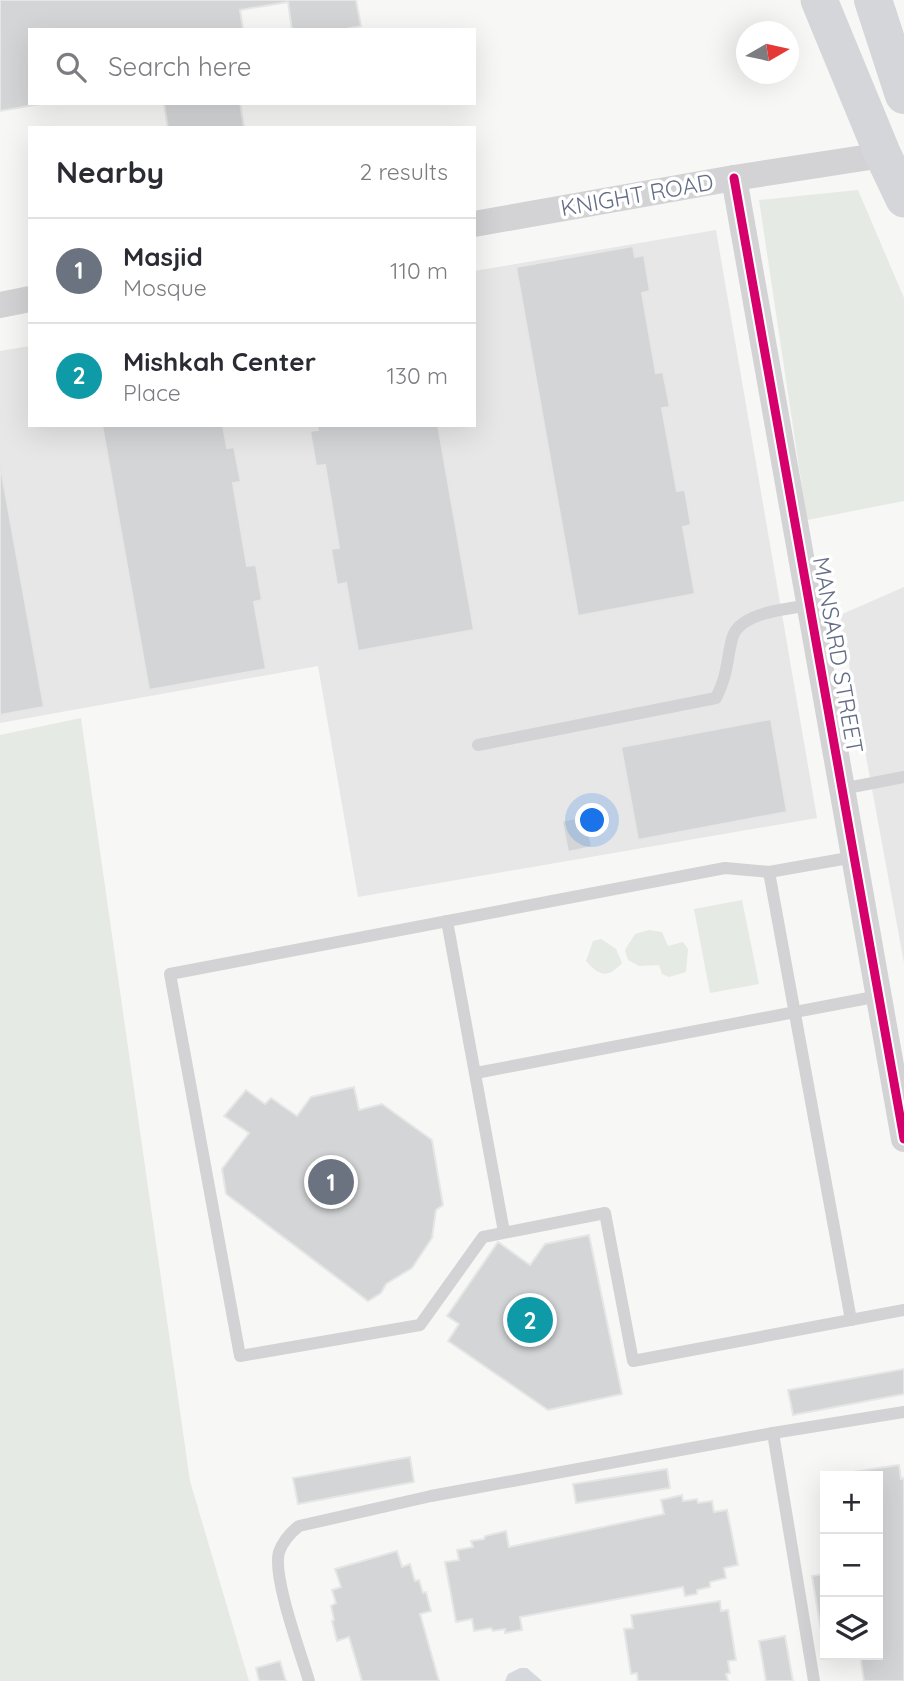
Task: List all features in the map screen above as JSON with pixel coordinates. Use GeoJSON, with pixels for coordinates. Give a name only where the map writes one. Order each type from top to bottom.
{"type":"FeatureCollection","features":[{"type":"Feature","properties":{"kind":"highway"},"geometry":{"type":"LineString","coordinates":[[873,0],[904,95]]}},
{"type":"Feature","properties":{"kind":"main road"},"geometry":{"type":"LineString","coordinates":[[819,0],[904,199]]}},
{"type":"Feature","properties":{"kind":"street","name":"KNIGHT ROAD"},"geometry":{"type":"LineString","coordinates":[[476,224],[734,178],[883,155]]}},
{"type":"Feature","properties":{"kind":"street","name":"MANSARD STREET"},"geometry":{"type":"LineString","coordinates":[[734,178],[854,857],[892,994],[904,1139]]}},
{"type":"Feature","properties":{"kind":"street"},"geometry":{"type":"LineString","coordinates":[[0,305],[28,299]]}},
{"type":"Feature","properties":{"kind":"lane"},"geometry":{"type":"LineString","coordinates":[[478,745],[716,698],[726,678],[732,635],[745,621],[772,612],[810,605]]}},
{"type":"Feature","properties":{"kind":"lane"},"geometry":{"type":"LineString","coordinates":[[842,789],[904,777]]}},
{"type":"Feature","properties":{"kind":"lane"},"geometry":{"type":"LineString","coordinates":[[854,857],[769,872],[725,868],[170,974],[240,1356],[420,1325],[483,1237],[605,1213],[633,1361],[904,1310]]}},
{"type":"Feature","properties":{"kind":"lane"},"geometry":{"type":"LineString","coordinates":[[769,872],[851,1320]]}},
{"type":"Feature","properties":{"kind":"lane"},"geometry":{"type":"LineString","coordinates":[[447,921],[504,1232]]}},
{"type":"Feature","properties":{"kind":"lane"},"geometry":{"type":"LineString","coordinates":[[476,1073],[892,994]]}},
{"type":"Feature","properties":{"kind":"lane"},"geometry":{"type":"LineString","coordinates":[[309,1681],[282,1587],[278,1562],[279,1551],[289,1533],[299,1526],[431,1496],[773,1433],[904,1412]]}},
{"type":"Feature","properties":{"kind":"lane"},"geometry":{"type":"LineString","coordinates":[[773,1433],[814,1681]]}},
{"type":"Feature","properties":{"kind":"shaded area"},"geometry":{"type":"Polygon","coordinates":[[[858,190],[904,298],[904,501],[807,520],[759,200],[858,190]]]}},
{"type":"Feature","properties":{"kind":"shaded area"},"geometry":{"type":"Polygon","coordinates":[[[716,230],[817,818],[358,897],[318,666],[0,723],[0,351],[28,346],[28,427],[476,427],[476,271],[716,230]]]}},
{"type":"Feature","properties":{"kind":"shaded area"},"geometry":{"type":"Polygon","coordinates":[[[904,587],[904,963],[840,615],[904,587]]]}},
{"type":"Feature","properties":{"kind":"shaded area"},"geometry":{"type":"Polygon","coordinates":[[[81,718],[190,1481],[249,1681],[0,1681],[0,735],[81,718]]]}},
{"type":"Feature","properties":{"kind":"shaded area"},"geometry":{"type":"Polygon","coordinates":[[[742,900],[759,984],[710,993],[694,909],[742,900]]]}},
{"type":"Feature","properties":{"kind":"shaded area"},"geometry":{"type":"Polygon","coordinates":[[[649,930],[662,932],[668,946],[683,942],[688,949],[686,972],[669,977],[662,974],[659,965],[639,966],[628,960],[625,950],[635,934],[649,930]]]}},
{"type":"Feature","properties":{"kind":"shaded area"},"geometry":{"type":"Polygon","coordinates":[[[601,939],[616,949],[622,963],[612,972],[604,974],[586,961],[593,941],[601,939]]]}},
{"type":"Feature","properties":{"kind":"shaded area"},"geometry":{"type":"Polygon","coordinates":[[[520,1668],[527,1668],[542,1681],[505,1681],[508,1674],[520,1668]]]}},
{"type":"Feature","properties":{"kind":"building"},"geometry":{"type":"Polygon","coordinates":[[[0,0],[356,0],[361,26],[351,28],[292,28],[288,2],[240,10],[243,28],[28,28],[28,105],[34,105],[0,111],[0,0]]]}},
{"type":"Feature","properties":{"kind":"building"},"geometry":{"type":"Polygon","coordinates":[[[164,105],[240,105],[244,126],[168,126],[164,105]]]}},
{"type":"Feature","properties":{"kind":"building"},"geometry":{"type":"Polygon","coordinates":[[[633,246],[635,257],[644,255],[650,291],[642,293],[656,373],[663,372],[670,407],[662,408],[677,491],[685,490],[691,525],[683,527],[695,594],[578,616],[516,267],[633,246]]]}},
{"type":"Feature","properties":{"kind":"building"},"geometry":{"type":"Polygon","coordinates":[[[102,427],[223,427],[227,448],[234,447],[241,482],[233,483],[247,566],[256,565],[262,600],[254,602],[266,669],[149,690],[102,427]]]}},
{"type":"Feature","properties":{"kind":"building"},"geometry":{"type":"Polygon","coordinates":[[[317,427],[438,427],[474,630],[358,651],[346,583],[337,585],[331,549],[339,548],[325,465],[316,466],[310,431],[318,430],[317,427]]]}},
{"type":"Feature","properties":{"kind":"building"},"geometry":{"type":"Polygon","coordinates":[[[0,463],[44,707],[0,715],[0,463]]]}},
{"type":"Feature","properties":{"kind":"building"},"geometry":{"type":"Polygon","coordinates":[[[771,719],[787,812],[638,840],[621,747],[771,719]]]}},
{"type":"Feature","properties":{"kind":"building"},"geometry":{"type":"Polygon","coordinates":[[[585,816],[592,847],[568,852],[562,821],[585,816]]]}},
{"type":"Feature","properties":{"kind":"building"},"geometry":{"type":"Polygon","coordinates":[[[354,1087],[359,1110],[382,1104],[432,1140],[443,1205],[436,1210],[432,1238],[412,1268],[386,1284],[381,1293],[368,1301],[226,1194],[222,1169],[249,1133],[224,1116],[246,1090],[265,1104],[271,1098],[297,1116],[311,1097],[354,1087]]]}},
{"type":"Feature","properties":{"kind":"building"},"geometry":{"type":"Polygon","coordinates":[[[589,1235],[622,1394],[548,1410],[448,1341],[459,1324],[447,1316],[498,1242],[530,1265],[545,1244],[589,1235]]]}},
{"type":"Feature","properties":{"kind":"building"},"geometry":{"type":"Polygon","coordinates":[[[904,1369],[904,1394],[793,1415],[788,1390],[904,1369]]]}},
{"type":"Feature","properties":{"kind":"building"},"geometry":{"type":"Polygon","coordinates":[[[410,1457],[414,1482],[298,1504],[293,1478],[410,1457]]]}},
{"type":"Feature","properties":{"kind":"building"},"geometry":{"type":"Polygon","coordinates":[[[899,1465],[901,1479],[904,1478],[904,1681],[864,1681],[861,1660],[883,1660],[883,1471],[859,1471],[899,1465]]]}},
{"type":"Feature","properties":{"kind":"building"},"geometry":{"type":"Polygon","coordinates":[[[667,1469],[670,1488],[576,1503],[573,1484],[667,1469]]]}},
{"type":"Feature","properties":{"kind":"building"},"geometry":{"type":"Polygon","coordinates":[[[682,1495],[683,1501],[712,1501],[714,1512],[727,1510],[738,1565],[724,1568],[726,1578],[710,1582],[710,1587],[697,1590],[697,1594],[685,1596],[683,1587],[520,1617],[522,1630],[505,1633],[505,1629],[493,1631],[491,1628],[474,1631],[472,1619],[456,1622],[445,1562],[459,1560],[457,1550],[473,1547],[471,1541],[506,1531],[509,1547],[664,1514],[661,1500],[682,1495]]]}},
{"type":"Feature","properties":{"kind":"building"},"geometry":{"type":"Polygon","coordinates":[[[397,1551],[402,1567],[410,1564],[415,1581],[419,1580],[423,1593],[426,1592],[431,1611],[420,1614],[439,1681],[362,1681],[349,1637],[337,1641],[332,1621],[331,1606],[336,1603],[332,1590],[341,1587],[335,1569],[397,1551]]]}},
{"type":"Feature","properties":{"kind":"building"},"geometry":{"type":"Polygon","coordinates":[[[820,1575],[820,1624],[812,1576],[820,1575]]]}},
{"type":"Feature","properties":{"kind":"building"},"geometry":{"type":"Polygon","coordinates":[[[720,1601],[721,1611],[728,1610],[736,1660],[728,1661],[728,1681],[638,1681],[637,1673],[631,1674],[624,1629],[633,1628],[631,1615],[720,1601]]]}},
{"type":"Feature","properties":{"kind":"building"},"geometry":{"type":"Polygon","coordinates":[[[785,1636],[793,1681],[766,1681],[759,1641],[785,1636]]]}},
{"type":"Feature","properties":{"kind":"building"},"geometry":{"type":"Polygon","coordinates":[[[280,1661],[286,1681],[259,1681],[256,1668],[280,1661]]]}},
{"type":"Feature","properties":{"kind":"cycle path"},"geometry":{"type":"LineString","coordinates":[[734,178],[904,1139]]}},
{"type":"Feature","properties":{"kind":"place","name":"Masjid"},"geometry":{"type":"Point","coordinates":[331,1182]}},
{"type":"Feature","properties":{"kind":"place","name":"Mishkah Center"},"geometry":{"type":"Point","coordinates":[530,1320]}}]}
